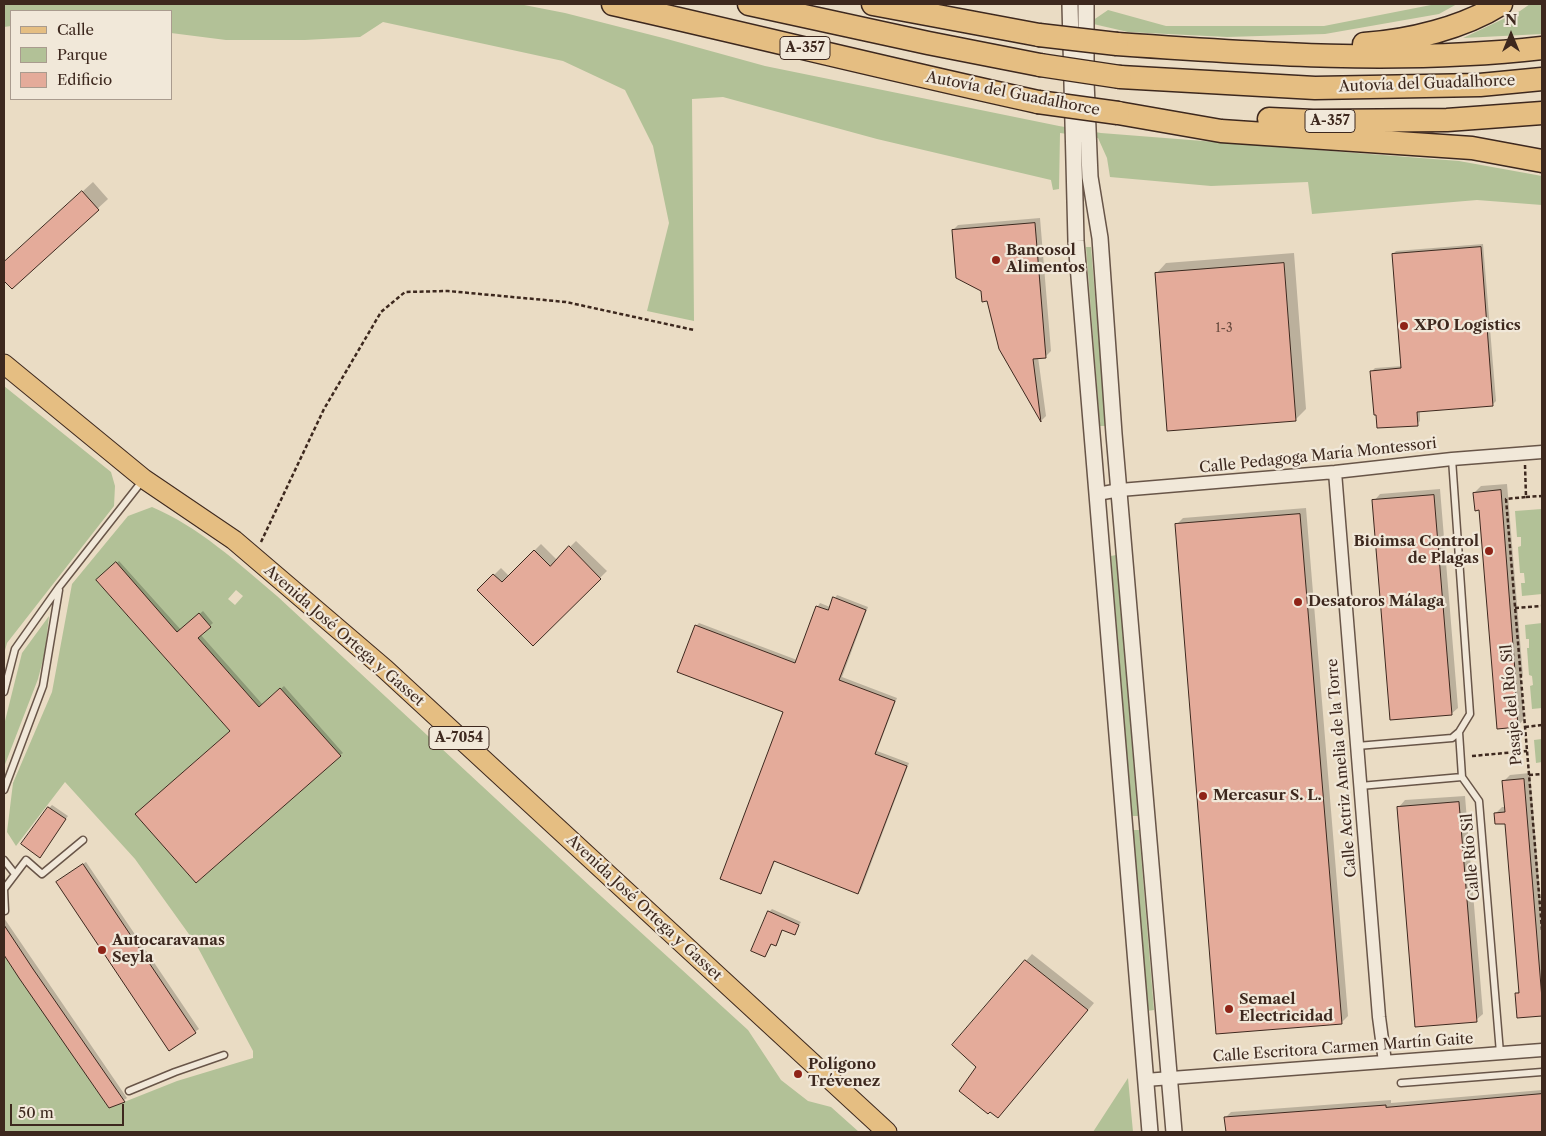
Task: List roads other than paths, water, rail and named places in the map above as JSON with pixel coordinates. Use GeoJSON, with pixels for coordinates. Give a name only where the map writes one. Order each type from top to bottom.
{"type":"FeatureCollection","features":[{"type":"Feature","properties":{"kind":"highway","name":"Autovía del Guadalhorce"},"geometry":{"type":"LineString","coordinates":[[612,4],[1038,102],[1118,113],[1312,121],[1447,120],[1542,113]]}},
{"type":"Feature","properties":{"kind":"highway","name":"Autovía del Guadalhorce"},"geometry":{"type":"LineString","coordinates":[[749,4],[892,36],[1040,65],[1120,77],[1315,88],[1480,85],[1542,79]]}},
{"type":"Feature","properties":{"kind":"highway"},"geometry":{"type":"LineString","coordinates":[[873,4],[1039,34],[1117,44],[1230,52],[1365,56],[1433,55],[1542,48]]}},
{"type":"Feature","properties":{"kind":"highway"},"geometry":{"type":"LineString","coordinates":[[1230,52],[1382,43],[1446,29],[1501,4]]}},
{"type":"Feature","properties":{"kind":"highway"},"geometry":{"type":"LineString","coordinates":[[1118,113],[1221,131],[1472,148],[1542,161]]}},
{"type":"Feature","properties":{"kind":"main road","name":"Avenida José Ortega y Gasset"},"geometry":{"type":"LineString","coordinates":[[4,364],[144,479],[234,540],[384,669],[887,1132]]}},
{"type":"Feature","properties":{"kind":"street"},"geometry":{"type":"LineString","coordinates":[[1070,4],[1090,177],[1100,238],[1114,434],[1174,1132]]}},
{"type":"Feature","properties":{"kind":"street"},"geometry":{"type":"LineString","coordinates":[[1086,4],[1079,81],[1076,241],[1150,1132]]}},
{"type":"Feature","properties":{"kind":"street","name":"Calle Pedagoga María Montessori"},"geometry":{"type":"LineString","coordinates":[[1097,494],[1120,490],[1542,452]]}},
{"type":"Feature","properties":{"kind":"street","name":"Calle Actriz Amelia de la Torre"},"geometry":{"type":"LineString","coordinates":[[1335,472],[1379,1017],[1385,1062]]}},
{"type":"Feature","properties":{"kind":"street","name":"Calle Escritora Carmen Martín Gaite"},"geometry":{"type":"LineString","coordinates":[[1145,1080],[1542,1050]]}},
{"type":"Feature","properties":{"kind":"lane","name":"Calle Río Sil"},"geometry":{"type":"LineString","coordinates":[[1452,459],[1470,714],[1459,732],[1460,756],[1462,777],[1479,801],[1500,1054]]}},
{"type":"Feature","properties":{"kind":"lane"},"geometry":{"type":"LineString","coordinates":[[4,692],[15,649],[59,587],[144,479]]}},
{"type":"Feature","properties":{"kind":"lane"},"geometry":{"type":"LineString","coordinates":[[4,790],[44,686],[59,587]]}},
{"type":"Feature","properties":{"kind":"lane"},"geometry":{"type":"LineString","coordinates":[[1357,746],[1452,738],[1459,732]]}},
{"type":"Feature","properties":{"kind":"lane"},"geometry":{"type":"LineString","coordinates":[[1360,786],[1462,777]]}},
{"type":"Feature","properties":{"kind":"lane"},"geometry":{"type":"LineString","coordinates":[[5,911],[4,889],[26,860],[42,874],[83,840]]}},
{"type":"Feature","properties":{"kind":"lane"},"geometry":{"type":"LineString","coordinates":[[4,860],[15,874]]}},
{"type":"Feature","properties":{"kind":"lane"},"geometry":{"type":"LineString","coordinates":[[129,1091],[224,1055]]}},
{"type":"Feature","properties":{"kind":"lane"},"geometry":{"type":"LineString","coordinates":[[1401,1083],[1542,1072]]}},
{"type":"Feature","properties":{"kind":"place","name":"Bancosol Alimentos"},"geometry":{"type":"Point","coordinates":[996,260]}},
{"type":"Feature","properties":{"kind":"place","name":"XPO Logistics"},"geometry":{"type":"Point","coordinates":[1404,326]}},
{"type":"Feature","properties":{"kind":"place","name":"Bioimsa Control de Plagas"},"geometry":{"type":"Point","coordinates":[1489,551]}},
{"type":"Feature","properties":{"kind":"place","name":"Desatoros Málaga"},"geometry":{"type":"Point","coordinates":[1298,602]}},
{"type":"Feature","properties":{"kind":"place","name":"Mercasur S. L."},"geometry":{"type":"Point","coordinates":[1203,796]}},
{"type":"Feature","properties":{"kind":"place","name":"Autocaravanas Seyla"},"geometry":{"type":"Point","coordinates":[102,950]}},
{"type":"Feature","properties":{"kind":"place","name":"Semael Electricidad"},"geometry":{"type":"Point","coordinates":[1229,1009]}},
{"type":"Feature","properties":{"kind":"place","name":"Polígono Trévenez"},"geometry":{"type":"Point","coordinates":[798,1074]}}]}
